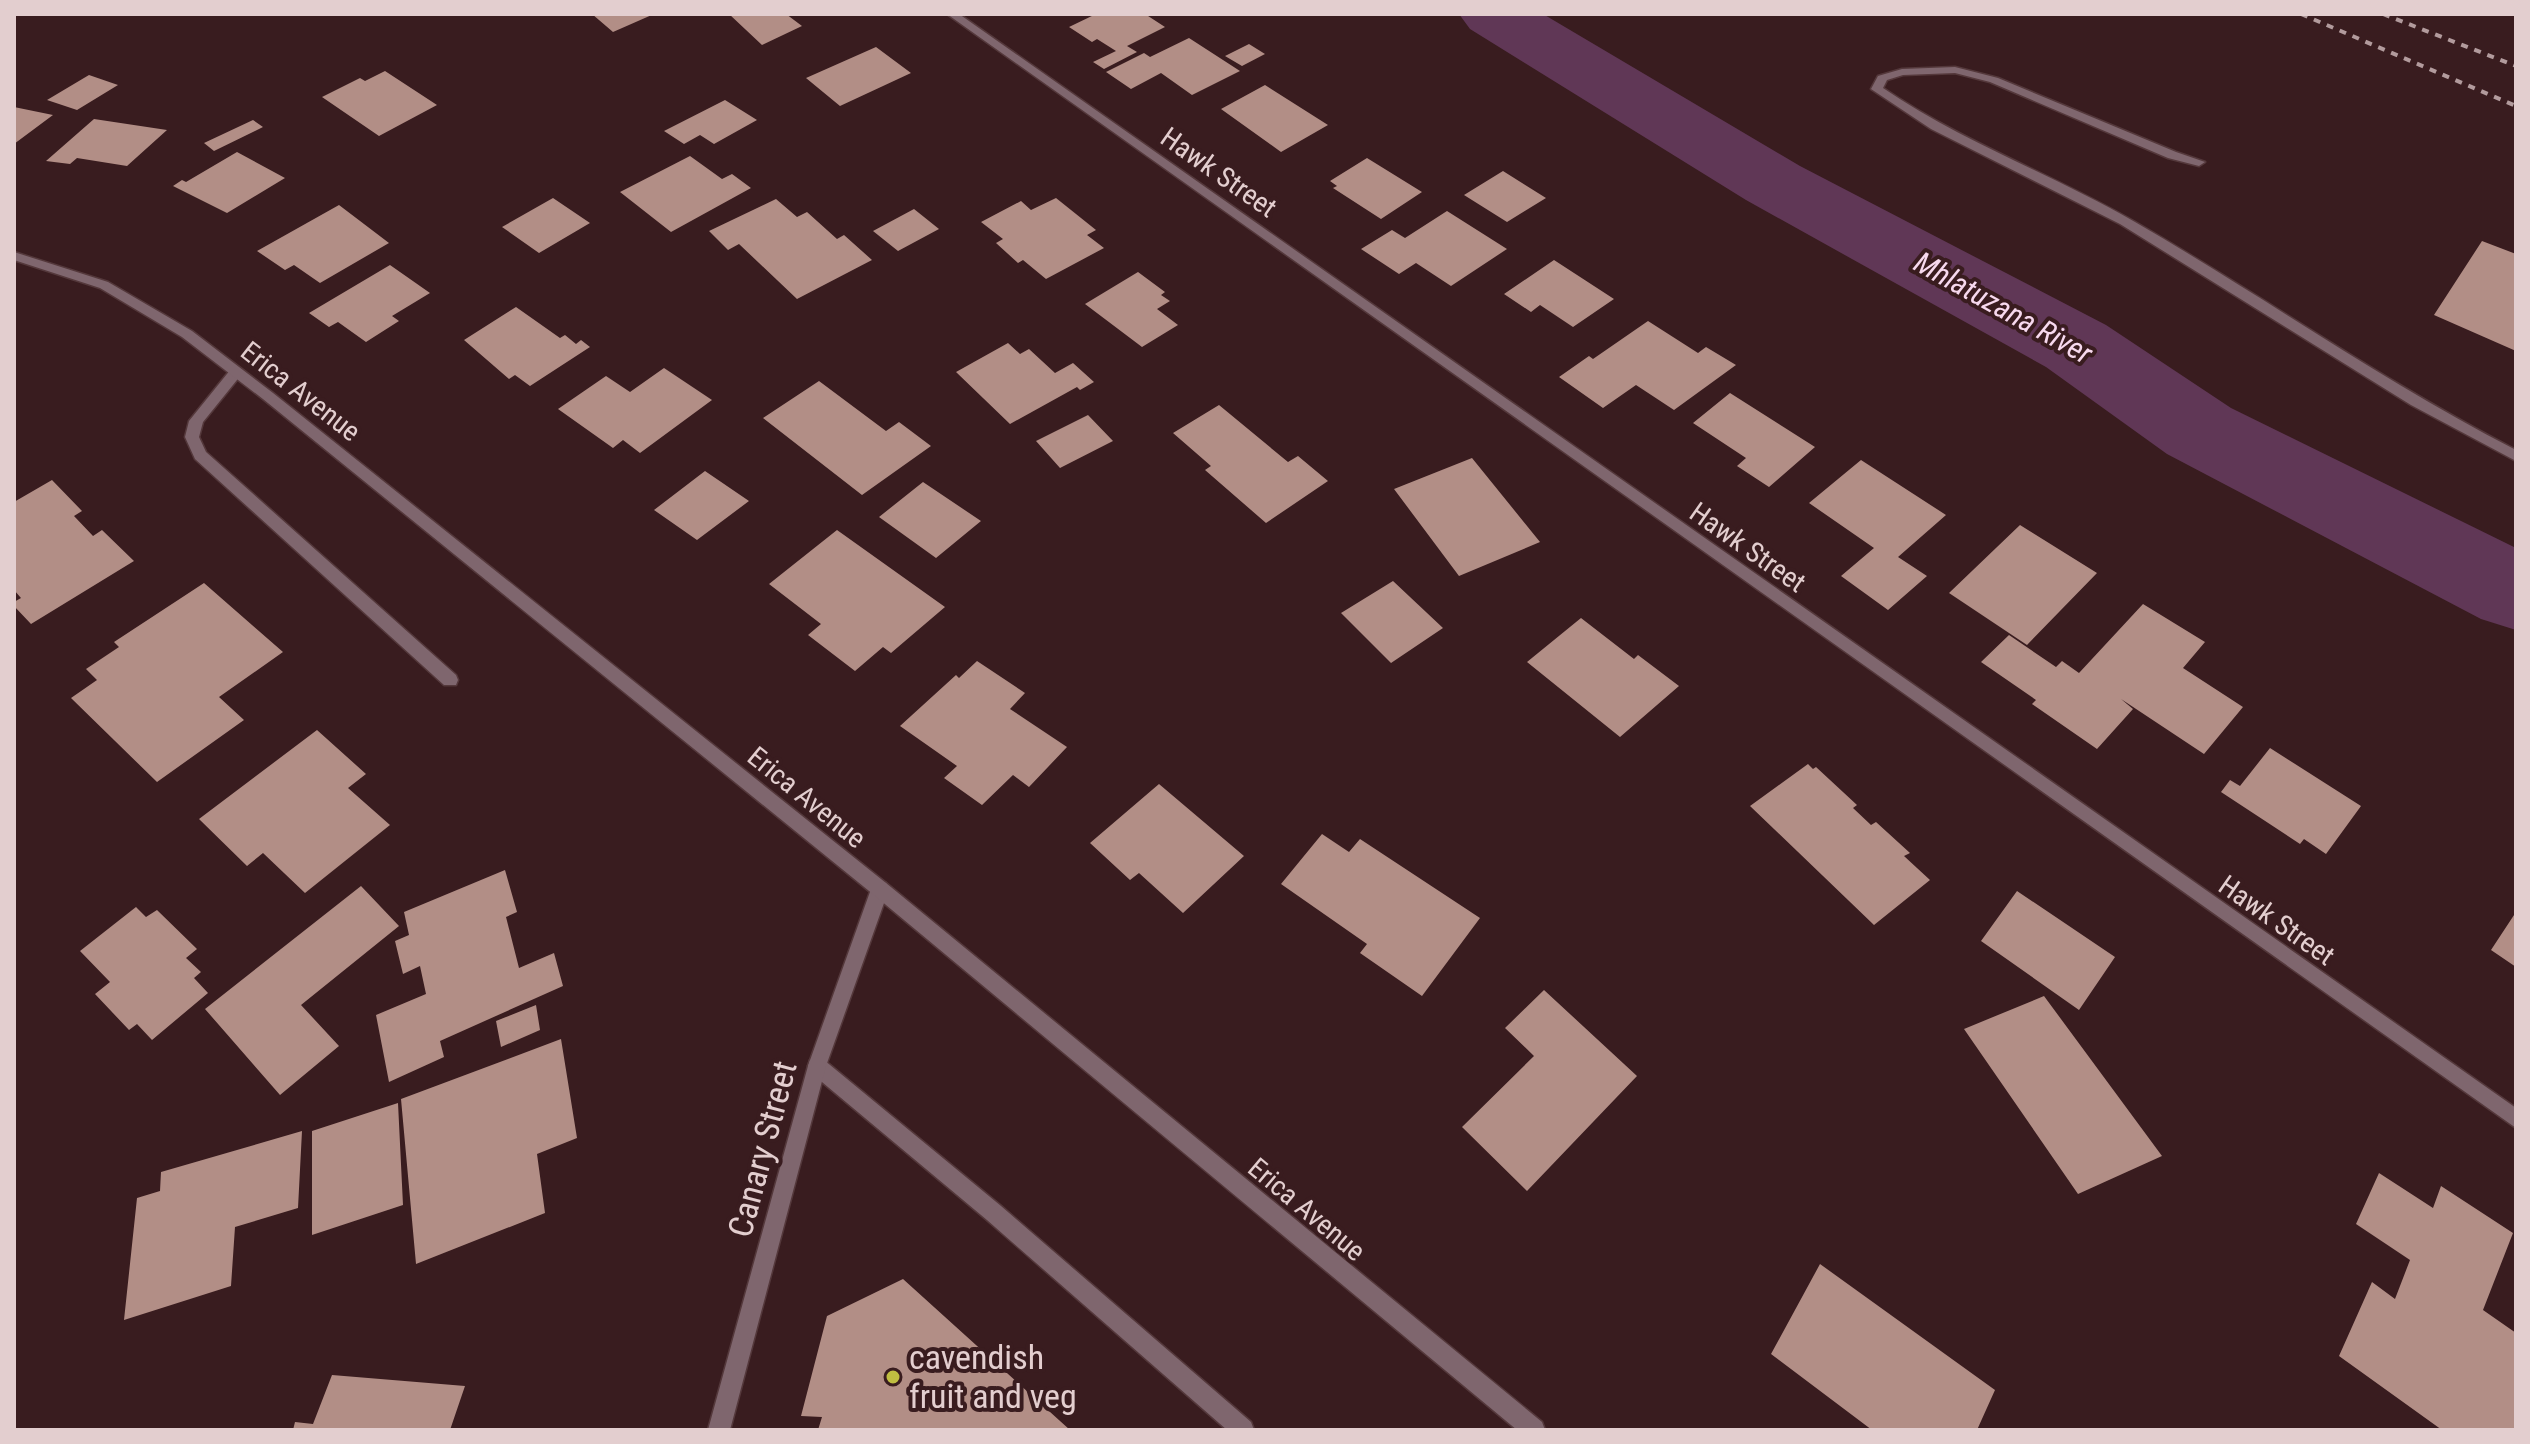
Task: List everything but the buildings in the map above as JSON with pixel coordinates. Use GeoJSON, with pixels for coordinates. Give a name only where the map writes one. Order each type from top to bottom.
{"type":"FeatureCollection","features":[{"type":"Feature","properties":{"kind":"street","name":"Hawk Street"},"geometry":{"type":"LineString","coordinates":[[952,14],[2516,1119]]}},
{"type":"Feature","properties":{"kind":"street"},"geometry":{"type":"LineString","coordinates":[[2199,162],[2172,155],[1994,80],[1955,70],[1902,72],[1882,78],[1877,89],[1959,137],[2122,220],[2251,296],[2355,364],[2516,456]]}},
{"type":"Feature","properties":{"kind":"street","name":"Erica Avenue"},"geometry":{"type":"LineString","coordinates":[[14,256],[104,285],[187,334],[880,889],[1534,1430]]}},
{"type":"Feature","properties":{"kind":"street"},"geometry":{"type":"LineString","coordinates":[[236,372],[196,421],[192,437],[200,455],[450,680]]}},
{"type":"Feature","properties":{"kind":"street","name":"Canary Street"},"geometry":{"type":"LineString","coordinates":[[719,1430],[817,1066],[880,889]]}},
{"type":"Feature","properties":{"kind":"street"},"geometry":{"type":"LineString","coordinates":[[817,1066],[994,1213],[1243,1430]]}},
{"type":"Feature","properties":{"kind":"waterway","name":"Mhlatuzana River"},"geometry":{"type":"LineString","coordinates":[[1494,14],[1773,183],[2076,346],[2199,431],[2516,592]]}},
{"type":"Feature","properties":{"kind":"railway"},"geometry":{"type":"LineString","coordinates":[[2301,14],[2516,106]]}},
{"type":"Feature","properties":{"kind":"railway"},"geometry":{"type":"LineString","coordinates":[[2383,14],[2516,66]]}},
{"type":"Feature","properties":{"kind":"place","name":"cavendish fruit and veg"},"geometry":{"type":"Point","coordinates":[893,1377]}}]}
